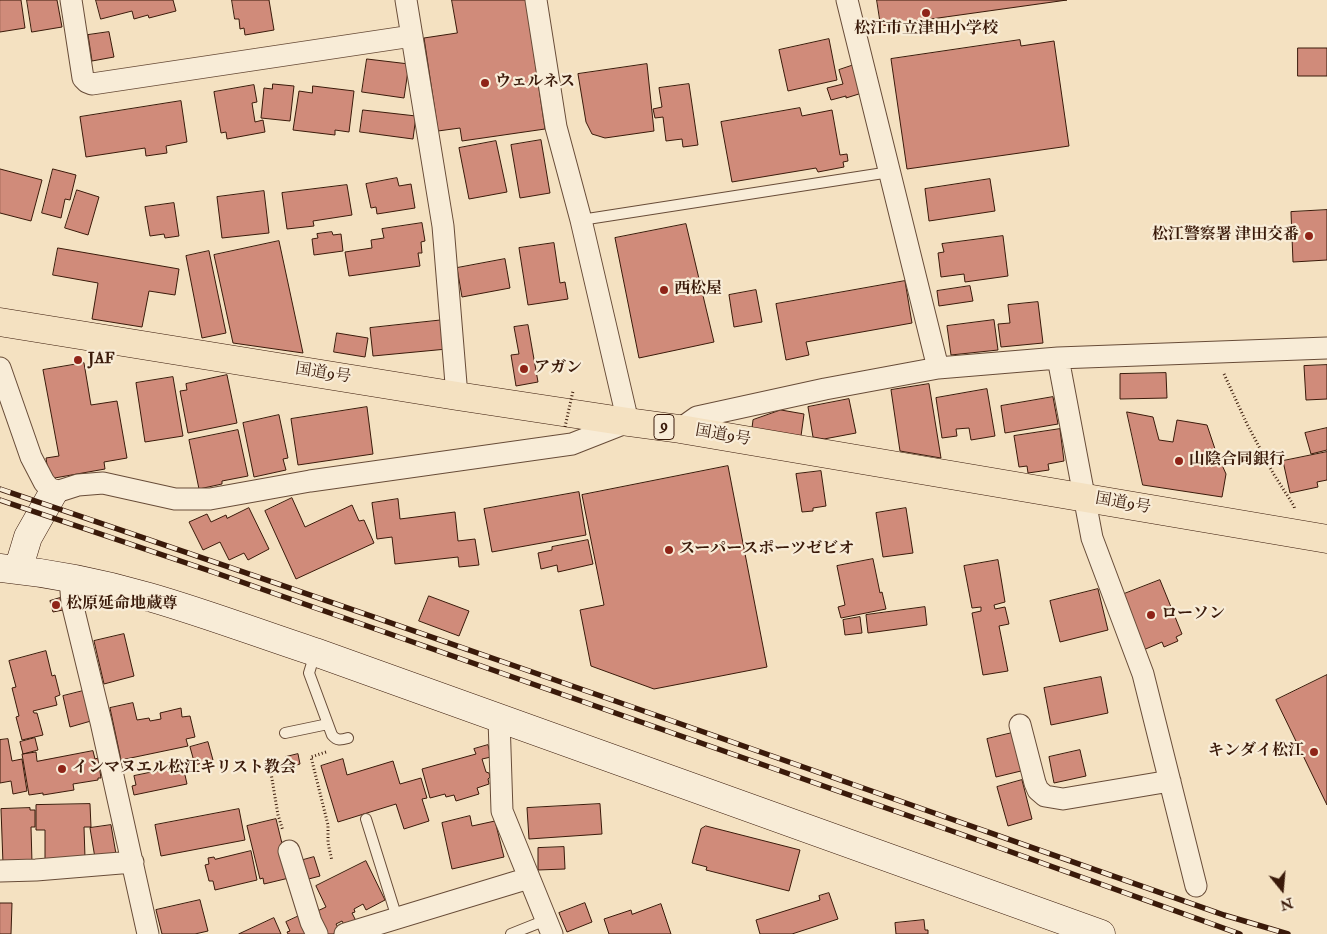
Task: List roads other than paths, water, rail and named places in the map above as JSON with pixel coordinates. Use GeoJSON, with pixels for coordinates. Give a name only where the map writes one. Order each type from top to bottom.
{"type":"FeatureCollection","features":[{"type":"Feature","properties":{"kind":"highway","name":"国道9号"},"geometry":{"type":"LineString","coordinates":[[0,322],[457,396],[680,429],[1327,539]]}},
{"type":"Feature","properties":{"kind":"street"},"geometry":{"type":"LineString","coordinates":[[70,0],[82,72],[87,82],[92,84],[412,36]]}},
{"type":"Feature","properties":{"kind":"street"},"geometry":{"type":"LineString","coordinates":[[406,0],[443,226],[457,396]]}},
{"type":"Feature","properties":{"kind":"street"},"geometry":{"type":"LineString","coordinates":[[536,0],[556,126],[581,220],[628,422],[572,444],[310,480],[210,499],[175,499],[103,483],[78,485],[53,494],[9,569],[70,579],[150,597],[315,652],[1101,934]]}},
{"type":"Feature","properties":{"kind":"street"},"geometry":{"type":"LineString","coordinates":[[847,0],[938,368]]}},
{"type":"Feature","properties":{"kind":"street"},"geometry":{"type":"LineString","coordinates":[[680,429],[697,417],[824,389],[938,368],[1058,358],[1327,348]]}},
{"type":"Feature","properties":{"kind":"street"},"geometry":{"type":"LineString","coordinates":[[1058,358],[1092,538],[1143,674],[1196,886]]}},
{"type":"Feature","properties":{"kind":"street"},"geometry":{"type":"LineString","coordinates":[[0,368],[32,457],[44,482],[53,494]]}},
{"type":"Feature","properties":{"kind":"street"},"geometry":{"type":"LineString","coordinates":[[70,579],[72,603],[148,934]]}},
{"type":"Feature","properties":{"kind":"street"},"geometry":{"type":"LineString","coordinates":[[499,719],[502,811],[549,927]]}},
{"type":"Feature","properties":{"kind":"street"},"geometry":{"type":"LineString","coordinates":[[1020,725],[1035,783],[1038,790],[1045,796],[1064,799],[1170,781]]}},
{"type":"Feature","properties":{"kind":"street"},"geometry":{"type":"LineString","coordinates":[[289,851],[311,922],[317,934]]}},
{"type":"Feature","properties":{"kind":"street"},"geometry":{"type":"LineString","coordinates":[[0,872],[133,862]]}},
{"type":"Feature","properties":{"kind":"street"},"geometry":{"type":"LineString","coordinates":[[346,934],[529,878]]}},
{"type":"Feature","properties":{"kind":"lane"},"geometry":{"type":"LineString","coordinates":[[581,220],[890,172]]}},
{"type":"Feature","properties":{"kind":"lane"},"geometry":{"type":"LineString","coordinates":[[315,652],[309,672],[332,735],[338,740],[348,738]]}},
{"type":"Feature","properties":{"kind":"lane"},"geometry":{"type":"LineString","coordinates":[[285,733],[328,724]]}},
{"type":"Feature","properties":{"kind":"lane"},"geometry":{"type":"LineString","coordinates":[[366,819],[396,918]]}},
{"type":"Feature","properties":{"kind":"lane"},"geometry":{"type":"LineString","coordinates":[[511,934],[549,927]]}},
{"type":"Feature","properties":{"kind":"railway"},"geometry":{"type":"LineString","coordinates":[[0,489],[460,647],[1224,915],[1288,934]]}},
{"type":"Feature","properties":{"kind":"railway"},"geometry":{"type":"LineString","coordinates":[[0,500],[216,573],[1240,934]]}},
{"type":"Feature","properties":{"kind":"place","name":"松江市立津田小学校"},"geometry":{"type":"Point","coordinates":[926,13]}},
{"type":"Feature","properties":{"kind":"place","name":"ウェルネス"},"geometry":{"type":"Point","coordinates":[485,83]}},
{"type":"Feature","properties":{"kind":"place","name":"松江警察署 津田交番"},"geometry":{"type":"Point","coordinates":[1309,236]}},
{"type":"Feature","properties":{"kind":"place","name":"西松屋"},"geometry":{"type":"Point","coordinates":[664,290]}},
{"type":"Feature","properties":{"kind":"place","name":"JAF"},"geometry":{"type":"Point","coordinates":[78,360]}},
{"type":"Feature","properties":{"kind":"place","name":"アガン"},"geometry":{"type":"Point","coordinates":[524,369]}},
{"type":"Feature","properties":{"kind":"place","name":"山陰合同銀行"},"geometry":{"type":"Point","coordinates":[1179,461]}},
{"type":"Feature","properties":{"kind":"place","name":"スーパースポーツゼビオ"},"geometry":{"type":"Point","coordinates":[669,550]}},
{"type":"Feature","properties":{"kind":"place","name":"松原延命地蔵尊"},"geometry":{"type":"Point","coordinates":[56,605]}},
{"type":"Feature","properties":{"kind":"place","name":"ローソン"},"geometry":{"type":"Point","coordinates":[1151,615]}},
{"type":"Feature","properties":{"kind":"place","name":"キンダイ松江"},"geometry":{"type":"Point","coordinates":[1314,752]}},
{"type":"Feature","properties":{"kind":"place","name":"インマヌエル松江キリスト教会"},"geometry":{"type":"Point","coordinates":[62,769]}}]}
